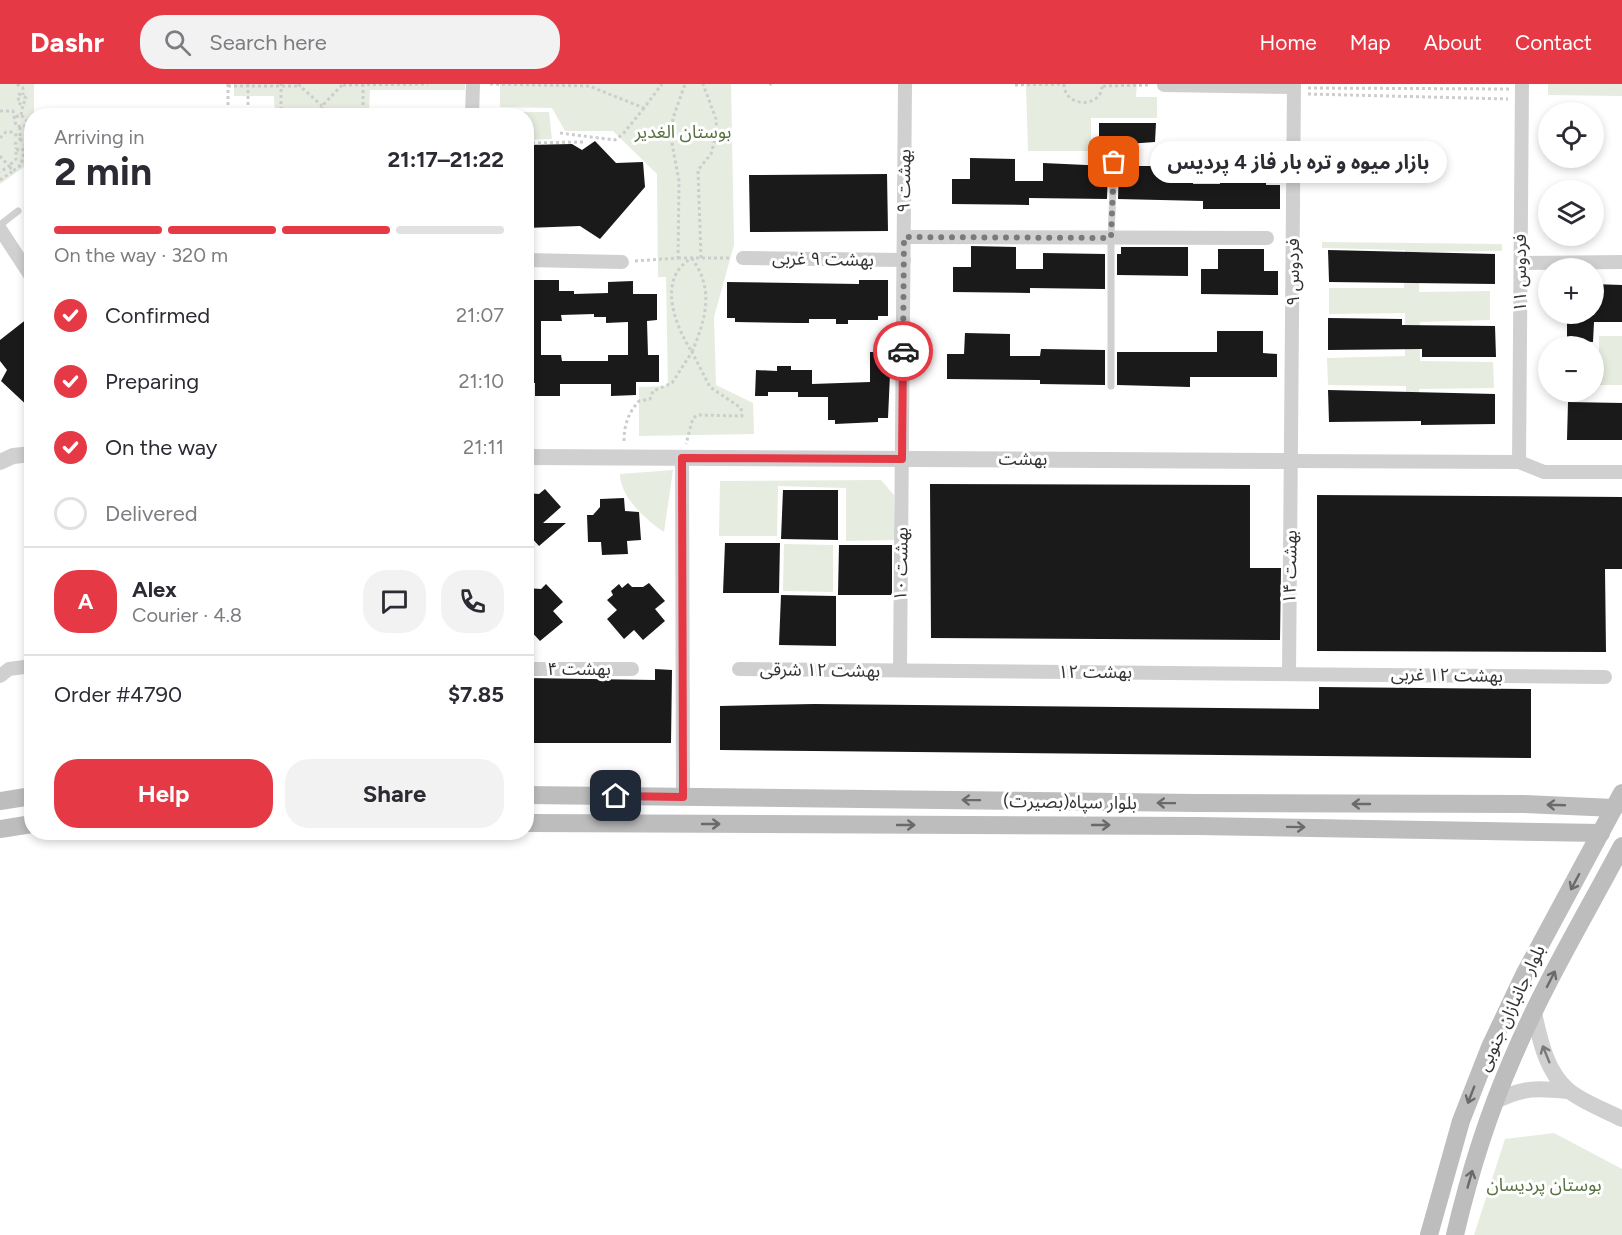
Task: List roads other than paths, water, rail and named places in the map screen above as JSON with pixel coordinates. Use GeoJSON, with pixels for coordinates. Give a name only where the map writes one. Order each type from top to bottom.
{"type":"FeatureCollection","features":[{"type":"Feature","properties":{"kind":"main road","name":"بلوار سپاه(بصیرت)"},"geometry":{"type":"LineString","coordinates":[[534,795],[1196,803],[1512,804],[1618,800]]}},
{"type":"Feature","properties":{"kind":"main road"},"geometry":{"type":"LineString","coordinates":[[0,801],[24,797]]}},
{"type":"Feature","properties":{"kind":"main road"},"geometry":{"type":"LineString","coordinates":[[682,824],[683,797]]}},
{"type":"Feature","properties":{"kind":"main road","name":"بلوار جانبازان جنوبی"},"geometry":{"type":"LineString","coordinates":[[1429,1235],[1461,1121],[1490,1047],[1524,975],[1618,800]]}},
{"type":"Feature","properties":{"kind":"main road","name":"بلوار سپاه(بصیرت)"},"geometry":{"type":"LineString","coordinates":[[534,822],[1196,826],[1601,833]]}},
{"type":"Feature","properties":{"kind":"main road"},"geometry":{"type":"LineString","coordinates":[[0,829],[24,825]]}},
{"type":"Feature","properties":{"kind":"main road","name":"بلوار جانبازان جنوبی"},"geometry":{"type":"LineString","coordinates":[[1455,1235],[1485,1129],[1513,1057],[1622,846]]}},
{"type":"Feature","properties":{"kind":"street"},"geometry":{"type":"LineString","coordinates":[[472,108],[473,84]]}},
{"type":"Feature","properties":{"kind":"street","name":"بهشت ۹"},"geometry":{"type":"LineString","coordinates":[[902,459],[905,84]]}},
{"type":"Feature","properties":{"kind":"street"},"geometry":{"type":"LineString","coordinates":[[1164,85],[1294,88]]}},
{"type":"Feature","properties":{"kind":"street","name":"فردوس ۹"},"geometry":{"type":"LineString","coordinates":[[1291,461],[1294,88]]}},
{"type":"Feature","properties":{"kind":"street","name":"فردوس ۱۱"},"geometry":{"type":"LineString","coordinates":[[1519,462],[1522,91]]}},
{"type":"Feature","properties":{"kind":"street"},"geometry":{"type":"LineString","coordinates":[[0,227],[24,255]]}},
{"type":"Feature","properties":{"kind":"street"},"geometry":{"type":"LineString","coordinates":[[904,237],[1267,238]]}},
{"type":"Feature","properties":{"kind":"street","name":"بهشت ۹ غربی"},"geometry":{"type":"LineString","coordinates":[[742,258],[904,260]]}},
{"type":"Feature","properties":{"kind":"street"},"geometry":{"type":"LineString","coordinates":[[534,260],[622,262]]}},
{"type":"Feature","properties":{"kind":"street"},"geometry":{"type":"LineString","coordinates":[[1521,263],[1622,262]]}},
{"type":"Feature","properties":{"kind":"street"},"geometry":{"type":"LineString","coordinates":[[0,462],[13,456],[24,455]]}},
{"type":"Feature","properties":{"kind":"street","name":"بهشت"},"geometry":{"type":"LineString","coordinates":[[534,457],[1519,462],[1544,472],[1622,472]]}},
{"type":"Feature","properties":{"kind":"street"},"geometry":{"type":"LineString","coordinates":[[682,458],[683,797]]}},
{"type":"Feature","properties":{"kind":"street","name":"بهشت ۱۰"},"geometry":{"type":"LineString","coordinates":[[900,670],[902,459]]}},
{"type":"Feature","properties":{"kind":"street","name":"بهشت ۱۴"},"geometry":{"type":"LineString","coordinates":[[1289,674],[1291,461]]}},
{"type":"Feature","properties":{"kind":"street"},"geometry":{"type":"LineString","coordinates":[[0,676],[9,669],[24,667]]}},
{"type":"Feature","properties":{"kind":"street","name":"بهشت ۴"},"geometry":{"type":"LineString","coordinates":[[534,669],[632,669]]}},
{"type":"Feature","properties":{"kind":"street","name":"بهشت ۱۲ شرقی"},"geometry":{"type":"LineString","coordinates":[[740,669],[900,670]]}},
{"type":"Feature","properties":{"kind":"street","name":"بهشت ۱۲"},"geometry":{"type":"LineString","coordinates":[[900,670],[1289,674]]}},
{"type":"Feature","properties":{"kind":"street","name":"بهشت ۱۲ غربی"},"geometry":{"type":"LineString","coordinates":[[1289,674],[1605,676]]}},
{"type":"Feature","properties":{"kind":"street"},"geometry":{"type":"LineString","coordinates":[[1196,803],[1196,826]]}},
{"type":"Feature","properties":{"kind":"street"},"geometry":{"type":"LineString","coordinates":[[1534,1013],[1547,1058],[1555,1075],[1569,1091],[1622,1119]]}},
{"type":"Feature","properties":{"kind":"street"},"geometry":{"type":"LineString","coordinates":[[1496,1101],[1516,1090],[1540,1088],[1569,1091]]}},
{"type":"Feature","properties":{"kind":"lane"},"geometry":{"type":"LineString","coordinates":[[1111,386],[1111,238],[1114,162]]}},
{"type":"Feature","properties":{"kind":"lane"},"geometry":{"type":"LineString","coordinates":[[0,227],[18,211]]}},
{"type":"Feature","properties":{"kind":"place","name":"بازار میوه و تره بار فاز 4 پردیس"},"geometry":{"type":"Point","coordinates":[1114,162]}},
{"type":"Feature","properties":{"kind":"park label","name":"بوستان الغدیر"},"geometry":{"type":"Point","coordinates":[683,132]}},
{"type":"Feature","properties":{"kind":"park label","name":"بوستان پردیسان"},"geometry":{"type":"Point","coordinates":[1544,1185]}}]}
